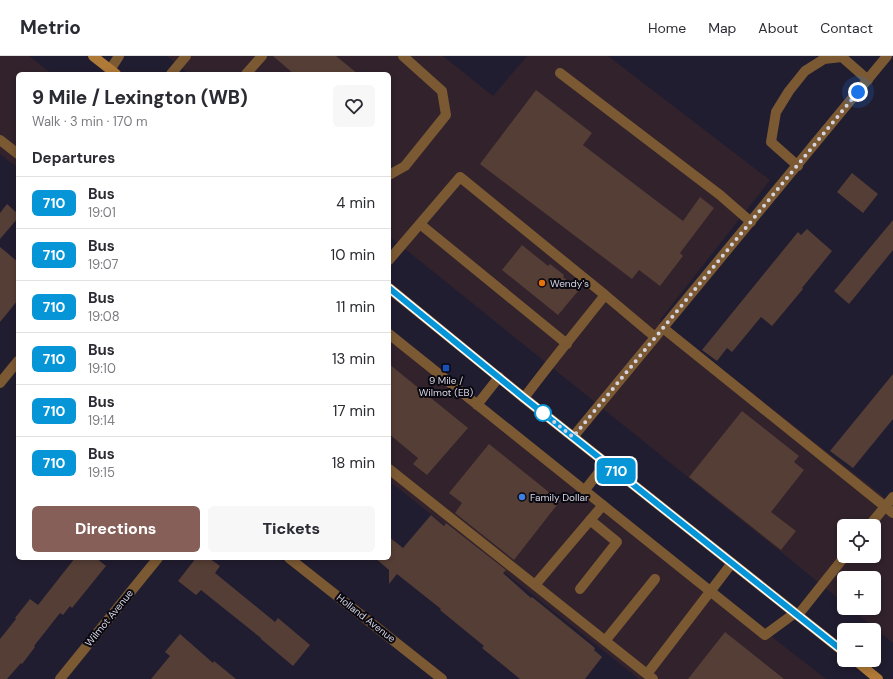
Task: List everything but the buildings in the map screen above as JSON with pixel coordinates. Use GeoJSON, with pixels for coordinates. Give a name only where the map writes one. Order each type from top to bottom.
{"type":"FeatureCollection","features":[{"type":"Feature","properties":{"kind":"main road"},"geometry":{"type":"LineString","coordinates":[[93,56],[113,72]]}},
{"type":"Feature","properties":{"kind":"main road"},"geometry":{"type":"LineString","coordinates":[[391,290],[524,398],[837,646]]}},
{"type":"Feature","properties":{"kind":"main road"},"geometry":{"type":"LineString","coordinates":[[862,667],[871,677]]}},
{"type":"Feature","properties":{"kind":"street"},"geometry":{"type":"LineString","coordinates":[[113,72],[119,56]]}},
{"type":"Feature","properties":{"kind":"street"},"geometry":{"type":"LineString","coordinates":[[173,72],[186,56]]}},
{"type":"Feature","properties":{"kind":"street"},"geometry":{"type":"LineString","coordinates":[[248,72],[262,56]]}},
{"type":"Feature","properties":{"kind":"street"},"geometry":{"type":"LineString","coordinates":[[391,174],[405,166],[446,115],[442,91],[403,56]]}},
{"type":"Feature","properties":{"kind":"street"},"geometry":{"type":"LineString","coordinates":[[573,437],[888,56]]}},
{"type":"Feature","properties":{"kind":"street"},"geometry":{"type":"LineString","coordinates":[[798,166],[771,142],[776,112],[789,91],[805,71],[824,59],[842,57],[868,80]]}},
{"type":"Feature","properties":{"kind":"street"},"geometry":{"type":"LineString","coordinates":[[560,73],[720,195],[750,222]]}},
{"type":"Feature","properties":{"kind":"street"},"geometry":{"type":"LineString","coordinates":[[0,140],[16,152]]}},
{"type":"Feature","properties":{"kind":"street"},"geometry":{"type":"LineString","coordinates":[[391,258],[460,177],[655,337]]}},
{"type":"Feature","properties":{"kind":"street"},"geometry":{"type":"LineString","coordinates":[[420,224],[567,344]]}},
{"type":"Feature","properties":{"kind":"street"},"geometry":{"type":"LineString","coordinates":[[524,398],[542,373],[567,344],[605,295]]}},
{"type":"Feature","properties":{"kind":"street"},"geometry":{"type":"LineString","coordinates":[[663,328],[889,509]]}},
{"type":"Feature","properties":{"kind":"street"},"geometry":{"type":"LineString","coordinates":[[391,336],[765,635],[796,614],[839,563]]}},
{"type":"Feature","properties":{"kind":"street"},"geometry":{"type":"LineString","coordinates":[[0,383],[16,363]]}},
{"type":"Feature","properties":{"kind":"street"},"geometry":{"type":"LineString","coordinates":[[477,405],[499,377]]}},
{"type":"Feature","properties":{"kind":"street"},"geometry":{"type":"LineString","coordinates":[[585,490],[606,463]]}},
{"type":"Feature","properties":{"kind":"street"},"geometry":{"type":"LineString","coordinates":[[391,471],[650,677],[710,591],[732,563]]}},
{"type":"Feature","properties":{"kind":"street"},"geometry":{"type":"LineString","coordinates":[[877,519],[889,509],[893,497]]}},
{"type":"Feature","properties":{"kind":"street"},"geometry":{"type":"LineString","coordinates":[[535,585],[603,504]]}},
{"type":"Feature","properties":{"kind":"street"},"geometry":{"type":"LineString","coordinates":[[580,589],[617,542],[590,520]]}},
{"type":"Feature","properties":{"kind":"street","name":"Wilmot Avenue"},"geometry":{"type":"LineString","coordinates":[[60,679],[156,560]]}},
{"type":"Feature","properties":{"kind":"street","name":"Holland Avenue"},"geometry":{"type":"LineString","coordinates":[[292,560],[442,679]]}},
{"type":"Feature","properties":{"kind":"street"},"geometry":{"type":"LineString","coordinates":[[605,641],[655,579]]}},
{"type":"Feature","properties":{"kind":"shaded area"},"geometry":{"type":"Polygon","coordinates":[[[0,56],[29,56],[49,72],[16,72],[16,166],[0,154],[0,56]]]}},
{"type":"Feature","properties":{"kind":"shaded area"},"geometry":{"type":"Polygon","coordinates":[[[167,56],[443,56],[493,96],[527,56],[608,56],[770,180],[660,320],[893,504],[893,643],[881,633],[881,623],[868,623],[859,615],[881,615],[881,571],[837,571],[837,597],[391,238],[391,72],[187,72],[167,56]]]}},
{"type":"Feature","properties":{"kind":"shaded area"},"geometry":{"type":"Polygon","coordinates":[[[391,334],[574,482],[826,679],[639,679],[391,483],[391,334]]]}},
{"type":"Feature","properties":{"kind":"bus line","name":"710"},"geometry":{"type":"LineString","coordinates":[[391,290],[524,398],[837,646]]}},
{"type":"Feature","properties":{"kind":"place","name":"Wendy's"},"geometry":{"type":"Point","coordinates":[542,283]}},
{"type":"Feature","properties":{"kind":"place","name":"9 Mile / Wilmot (EB)"},"geometry":{"type":"Point","coordinates":[446,368]}},
{"type":"Feature","properties":{"kind":"place","name":"Family Dollar"},"geometry":{"type":"Point","coordinates":[522,497]}},
{"type":"Feature","properties":{"kind":"route"},"geometry":{"type":"LineString","coordinates":[[543,413],[573,437],[858,92]]}}]}
